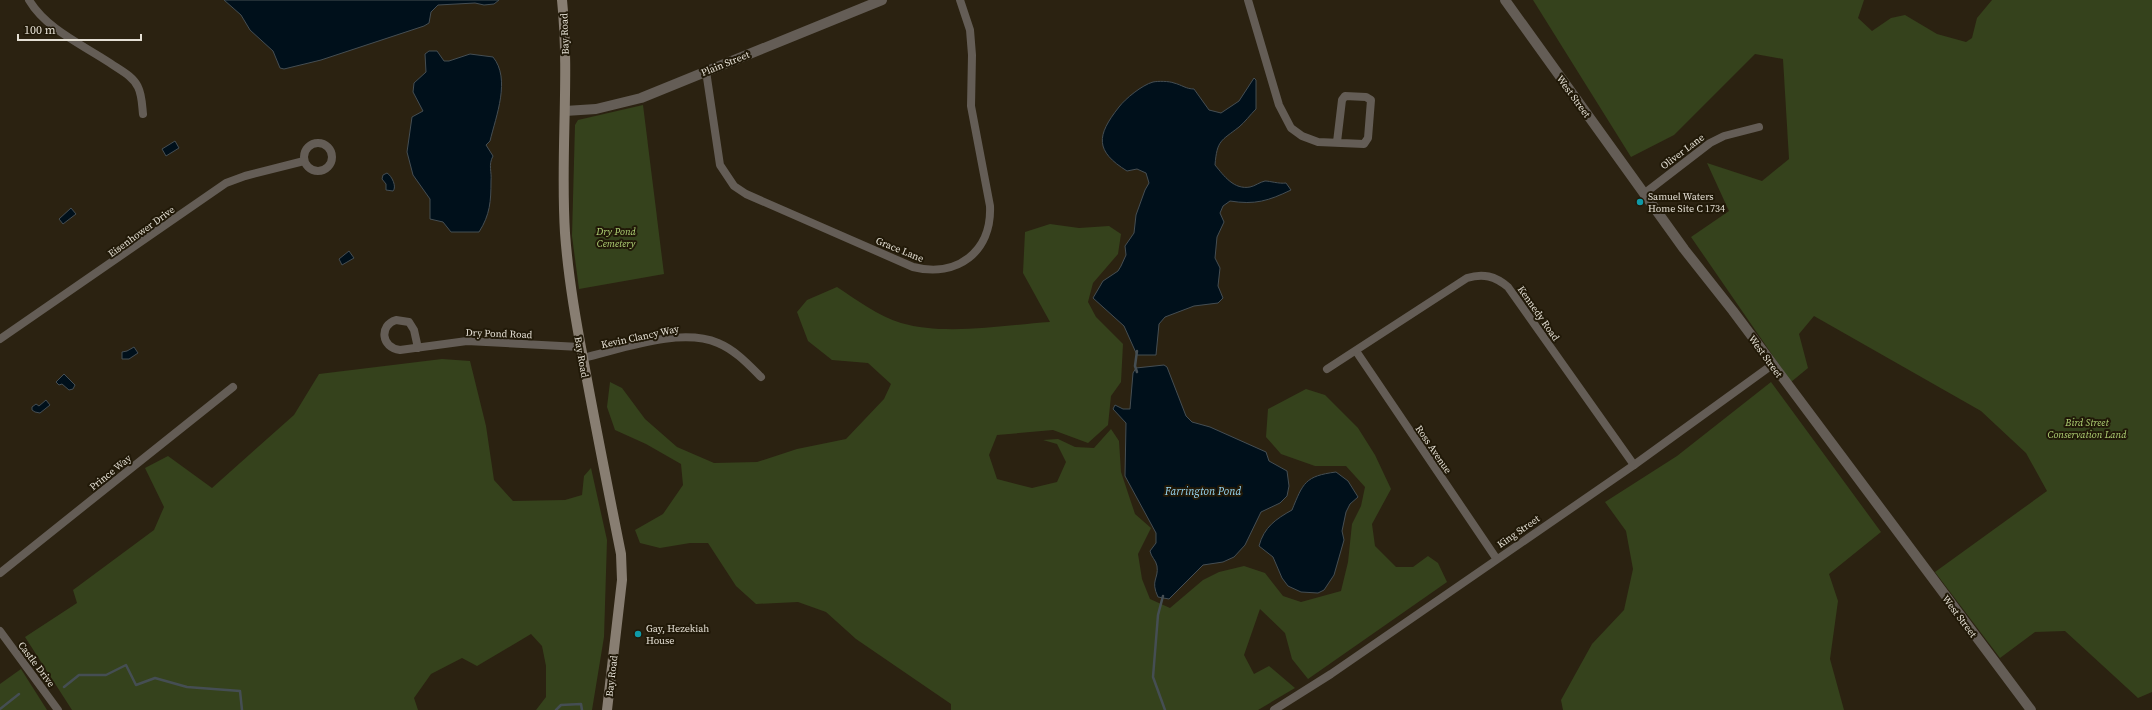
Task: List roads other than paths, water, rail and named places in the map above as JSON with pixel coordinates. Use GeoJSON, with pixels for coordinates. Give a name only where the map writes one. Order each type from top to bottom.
{"type":"FeatureCollection","features":[{"type":"Feature","properties":{"kind":"main road","name":"Bay Road"},"geometry":{"type":"LineString","coordinates":[[562,0],[565,111],[565,232],[573,307],[621,554],[622,580],[607,710]]}},
{"type":"Feature","properties":{"kind":"street"},"geometry":{"type":"LineString","coordinates":[[28,0],[35,11],[59,30],[132,79],[141,94],[143,114]]}},
{"type":"Feature","properties":{"kind":"street","name":"Plain Street"},"geometry":{"type":"LineString","coordinates":[[565,111],[596,109],[630,101],[882,0]]}},
{"type":"Feature","properties":{"kind":"street","name":"Grace Lane"},"geometry":{"type":"LineString","coordinates":[[706,71],[720,165],[734,186],[746,194],[913,267],[929,270],[945,269],[974,254],[986,236],[991,216],[971,112],[972,54],[970,30],[960,0]]}},
{"type":"Feature","properties":{"kind":"street"},"geometry":{"type":"LineString","coordinates":[[1248,0],[1279,105],[1288,124],[1294,132],[1306,138],[1324,142],[1362,145],[1366,143],[1372,103],[1370,99],[1349,95],[1343,98],[1337,142]]}},
{"type":"Feature","properties":{"kind":"street","name":"West Street"},"geometry":{"type":"LineString","coordinates":[[1504,0],[1645,192],[1684,249],[1728,305],[2031,710]]}},
{"type":"Feature","properties":{"kind":"street","name":"Oliver Lane"},"geometry":{"type":"LineString","coordinates":[[1645,192],[1710,143],[1724,136],[1759,127]]}},
{"type":"Feature","properties":{"kind":"street","name":"Eisenhower Drive"},"geometry":{"type":"LineString","coordinates":[[0,339],[226,183],[246,176],[304,161]]}},
{"type":"Feature","properties":{"kind":"street","name":"Kennedy Road"},"geometry":{"type":"LineString","coordinates":[[1327,369],[1467,278],[1478,274],[1495,278],[1508,287],[1634,465]]}},
{"type":"Feature","properties":{"kind":"street","name":"Dry Pond Road"},"geometry":{"type":"LineString","coordinates":[[418,348],[414,330],[409,322],[396,320],[386,327],[384,339],[390,347],[400,350],[418,348],[467,341],[580,347]]}},
{"type":"Feature","properties":{"kind":"street","name":"Kevin Clancy Way"},"geometry":{"type":"LineString","coordinates":[[583,358],[674,338],[697,337],[728,348],[761,377]]}},
{"type":"Feature","properties":{"kind":"street","name":"Ross Avenue"},"geometry":{"type":"LineString","coordinates":[[1356,351],[1496,558]]}},
{"type":"Feature","properties":{"kind":"street","name":"King Street"},"geometry":{"type":"LineString","coordinates":[[1274,710],[1331,674],[1496,558],[1634,465],[1772,365]]}},
{"type":"Feature","properties":{"kind":"street","name":"Prince Way"},"geometry":{"type":"LineString","coordinates":[[0,573],[233,387]]}},
{"type":"Feature","properties":{"kind":"street","name":"Castle Drive"},"geometry":{"type":"LineString","coordinates":[[0,631],[58,710]]}},
{"type":"Feature","properties":{"kind":"water"},"geometry":{"type":"Polygon","coordinates":[[[224,0],[499,0],[494,4],[484,5],[475,3],[438,5],[431,12],[429,23],[424,26],[321,60],[284,69],[280,68],[273,51],[250,30],[241,15],[224,0]]]}},
{"type":"Feature","properties":{"kind":"water"},"geometry":{"type":"Polygon","coordinates":[[[429,51],[437,51],[444,61],[449,61],[470,54],[493,57],[501,76],[502,87],[498,109],[490,141],[486,145],[493,156],[490,165],[490,201],[486,220],[479,232],[451,232],[443,222],[430,219],[430,199],[413,175],[407,152],[412,117],[423,111],[413,92],[414,83],[426,72],[425,54],[429,51]]]}},
{"type":"Feature","properties":{"kind":"water"},"geometry":{"type":"Polygon","coordinates":[[[1254,78],[1256,80],[1256,109],[1241,125],[1221,142],[1217,150],[1215,165],[1230,181],[1239,186],[1250,187],[1267,181],[1286,183],[1291,190],[1261,201],[1247,203],[1230,201],[1223,206],[1220,213],[1224,222],[1217,237],[1215,258],[1220,268],[1218,286],[1223,298],[1218,303],[1194,306],[1165,317],[1159,324],[1156,355],[1137,355],[1124,326],[1093,298],[1103,281],[1118,271],[1121,266],[1126,255],[1125,246],[1134,233],[1136,215],[1149,183],[1146,173],[1137,169],[1127,171],[1109,157],[1104,150],[1102,142],[1106,126],[1111,117],[1125,100],[1139,89],[1153,82],[1169,82],[1194,89],[1209,110],[1221,113],[1239,101],[1254,78]]]}},
{"type":"Feature","properties":{"kind":"water"},"geometry":{"type":"Polygon","coordinates":[[[175,141],[179,148],[166,156],[162,149],[175,141]]]}},
{"type":"Feature","properties":{"kind":"water"},"geometry":{"type":"Polygon","coordinates":[[[387,173],[393,182],[393,191],[386,190],[386,184],[382,179],[383,175],[387,173]]]}},
{"type":"Feature","properties":{"kind":"water"},"geometry":{"type":"Polygon","coordinates":[[[71,208],[76,214],[63,224],[59,219],[71,208]]]}},
{"type":"Feature","properties":{"kind":"water"},"geometry":{"type":"Polygon","coordinates":[[[349,251],[354,258],[342,265],[339,259],[349,251]]]}},
{"type":"Feature","properties":{"kind":"water"},"geometry":{"type":"Polygon","coordinates":[[[134,347],[138,353],[129,359],[122,359],[122,352],[134,347]]]}},
{"type":"Feature","properties":{"kind":"water","name":"Farrington Pond"},"geometry":{"type":"Polygon","coordinates":[[[1164,365],[1167,367],[1186,416],[1192,422],[1210,427],[1266,452],[1269,461],[1287,471],[1289,486],[1287,496],[1280,503],[1261,512],[1245,545],[1234,557],[1223,562],[1203,565],[1169,599],[1158,597],[1156,591],[1155,583],[1157,566],[1150,551],[1156,543],[1156,533],[1125,476],[1126,423],[1113,409],[1115,405],[1123,409],[1130,409],[1133,373],[1136,368],[1164,365]]]}},
{"type":"Feature","properties":{"kind":"water"},"geometry":{"type":"Polygon","coordinates":[[[64,374],[75,385],[73,389],[69,390],[62,384],[59,385],[56,382],[64,374]]]}},
{"type":"Feature","properties":{"kind":"water"},"geometry":{"type":"Polygon","coordinates":[[[46,400],[50,405],[40,413],[32,410],[32,407],[36,404],[39,406],[46,400]]]}},
{"type":"Feature","properties":{"kind":"water"},"geometry":{"type":"Polygon","coordinates":[[[1336,472],[1348,481],[1358,497],[1350,504],[1346,512],[1342,531],[1344,540],[1334,575],[1324,590],[1318,593],[1301,592],[1288,586],[1282,578],[1273,557],[1259,546],[1261,539],[1271,524],[1292,510],[1299,493],[1306,482],[1318,476],[1336,472]]]}},
{"type":"Feature","properties":{"kind":"waterway"},"geometry":{"type":"LineString","coordinates":[[1137,351],[1135,366],[1137,372]]}},
{"type":"Feature","properties":{"kind":"waterway"},"geometry":{"type":"LineString","coordinates":[[1163,596],[1158,615],[1153,677],[1165,710]]}},
{"type":"Feature","properties":{"kind":"waterway"},"geometry":{"type":"LineString","coordinates":[[64,687],[79,675],[106,675],[126,665],[136,685],[155,678],[187,687],[240,691],[242,710]]}},
{"type":"Feature","properties":{"kind":"waterway"},"geometry":{"type":"LineString","coordinates":[[0,709],[19,694]]}},
{"type":"Feature","properties":{"kind":"waterway"},"geometry":{"type":"LineString","coordinates":[[556,710],[561,705],[581,704],[582,710]]}},
{"type":"Feature","properties":{"kind":"place","name":"Samuel Waters Home Site C 1734"},"geometry":{"type":"Point","coordinates":[1640,202]}},
{"type":"Feature","properties":{"kind":"place","name":"Gay, Hezekiah House"},"geometry":{"type":"Point","coordinates":[638,634]}},
{"type":"Feature","properties":{"kind":"park label","name":"Dry Pond Cemetery"},"geometry":{"type":"Point","coordinates":[616,236]}},
{"type":"Feature","properties":{"kind":"park label","name":"Bird Street Conservation Land"},"geometry":{"type":"Point","coordinates":[2087,428]}}]}
